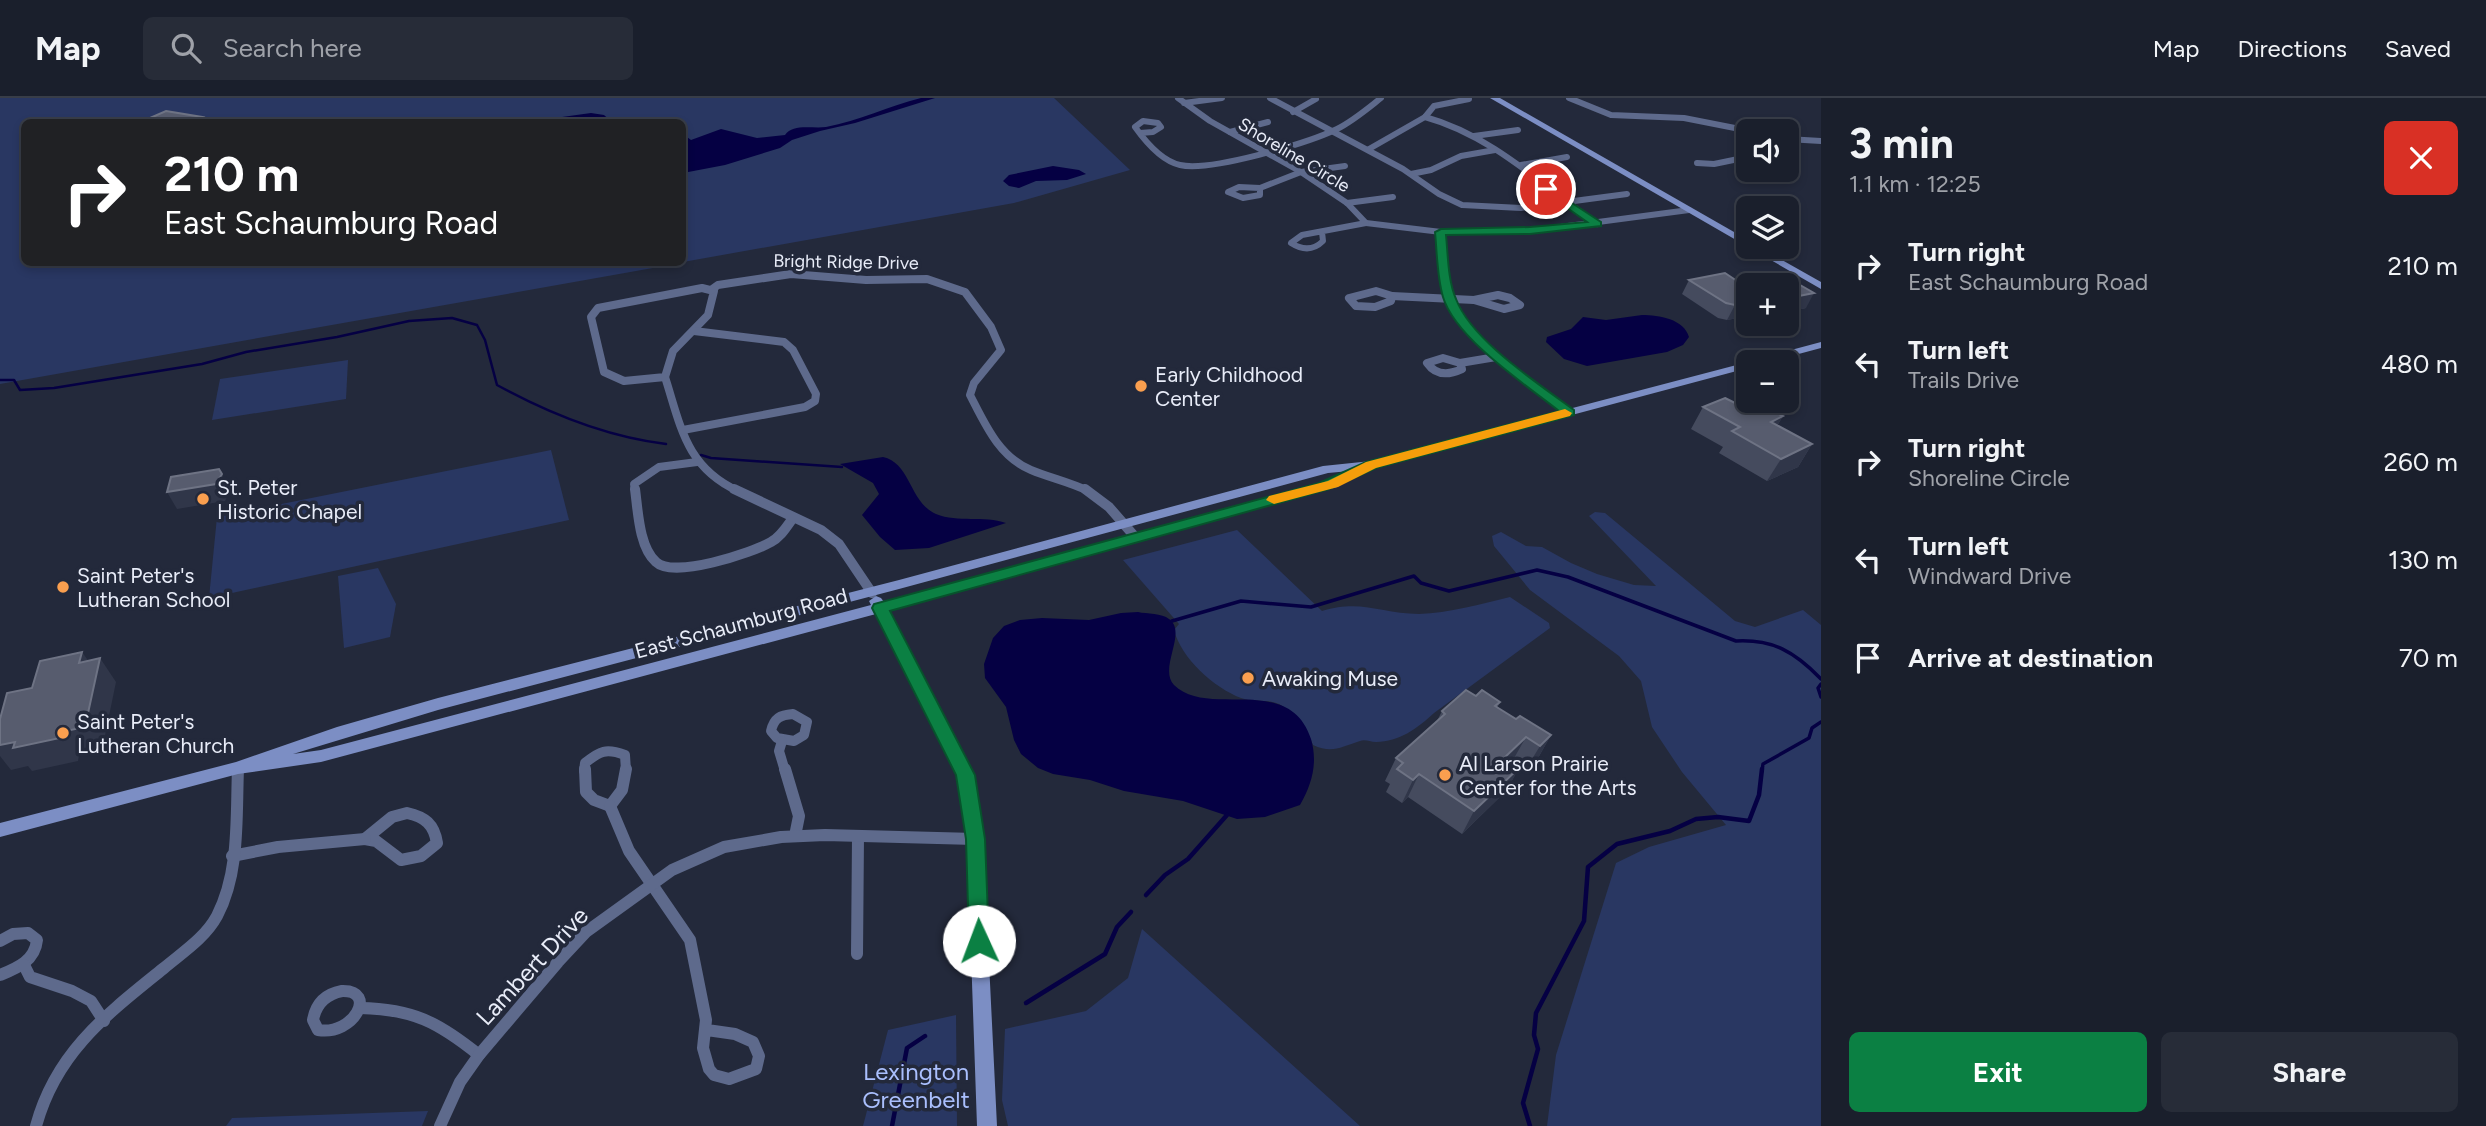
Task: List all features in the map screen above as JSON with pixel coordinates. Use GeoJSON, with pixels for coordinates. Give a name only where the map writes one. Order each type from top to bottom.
{"type":"FeatureCollection","features":[{"type":"Feature","properties":{"kind":"main road"},"geometry":{"type":"LineString","coordinates":[[1494,98],[1736,237]]}},
{"type":"Feature","properties":{"kind":"main road"},"geometry":{"type":"LineString","coordinates":[[1774,259],[1821,286]]}},
{"type":"Feature","properties":{"kind":"main road"},"geometry":{"type":"LineString","coordinates":[[1799,351],[1821,345]]}},
{"type":"Feature","properties":{"kind":"main road","name":"East Schaumburg Road"},"geometry":{"type":"LineString","coordinates":[[0,830],[238,768],[327,735],[872,593],[1327,469],[1371,465],[1736,368]]}},
{"type":"Feature","properties":{"kind":"main road","name":"East Schaumburg Road"},"geometry":{"type":"LineString","coordinates":[[238,768],[321,756],[880,608],[1333,484],[1371,465]]}},
{"type":"Feature","properties":{"kind":"main road"},"geometry":{"type":"LineString","coordinates":[[872,593],[965,775],[975,839],[987,1126]]}},
{"type":"Feature","properties":{"kind":"street"},"geometry":{"type":"LineString","coordinates":[[1181,100],[1222,98]]}},
{"type":"Feature","properties":{"kind":"street"},"geometry":{"type":"LineString","coordinates":[[1270,98],[1369,149],[1412,174],[1448,200],[1476,207],[1565,202],[1627,194]]}},
{"type":"Feature","properties":{"kind":"street"},"geometry":{"type":"LineString","coordinates":[[1140,133],[1176,164],[1189,166],[1261,152],[1332,131],[1357,118],[1381,98]]}},
{"type":"Feature","properties":{"kind":"street"},"geometry":{"type":"LineString","coordinates":[[1569,98],[1611,115],[1684,118],[1736,128]]}},
{"type":"Feature","properties":{"kind":"street"},"geometry":{"type":"LineString","coordinates":[[1293,112],[1316,99]]}},
{"type":"Feature","properties":{"kind":"street"},"geometry":{"type":"LineString","coordinates":[[1369,149],[1425,117],[1434,106],[1469,99]]}},
{"type":"Feature","properties":{"kind":"street","name":"Shoreline Circle"},"geometry":{"type":"LineString","coordinates":[[1181,100],[1261,152],[1301,172],[1348,203],[1366,223]]}},
{"type":"Feature","properties":{"kind":"street"},"geometry":{"type":"LineString","coordinates":[[1425,117],[1451,124],[1521,165],[1546,189],[1597,224]]}},
{"type":"Feature","properties":{"kind":"street"},"geometry":{"type":"LineString","coordinates":[[1230,132],[1268,122]]}},
{"type":"Feature","properties":{"kind":"street"},"geometry":{"type":"LineString","coordinates":[[1474,136],[1518,130]]}},
{"type":"Feature","properties":{"kind":"street"},"geometry":{"type":"LineString","coordinates":[[1799,142],[1821,141]]}},
{"type":"Feature","properties":{"kind":"street"},"geometry":{"type":"LineString","coordinates":[[1412,174],[1431,170],[1461,156],[1495,150]]}},
{"type":"Feature","properties":{"kind":"street"},"geometry":{"type":"LineString","coordinates":[[1521,165],[1567,157]]}},
{"type":"Feature","properties":{"kind":"street"},"geometry":{"type":"LineString","coordinates":[[1697,163],[1714,164],[1736,160]]}},
{"type":"Feature","properties":{"kind":"street"},"geometry":{"type":"LineString","coordinates":[[1260,188],[1301,172],[1345,166]]}},
{"type":"Feature","properties":{"kind":"street"},"geometry":{"type":"LineString","coordinates":[[1348,203],[1393,197]]}},
{"type":"Feature","properties":{"kind":"street"},"geometry":{"type":"LineString","coordinates":[[1322,232],[1366,223],[1441,232],[1530,231],[1689,210]]}},
{"type":"Feature","properties":{"kind":"street"},"geometry":{"type":"LineString","coordinates":[[1441,232],[1449,298],[1459,316],[1496,357],[1569,412]]}},
{"type":"Feature","properties":{"kind":"street","name":"Bright Ridge Drive"},"geometry":{"type":"LineString","coordinates":[[712,290],[718,285],[758,278],[823,275],[866,280],[922,278],[965,292],[991,327],[1001,350],[974,383],[970,395],[980,416],[1006,454],[1022,467],[1087,490],[1105,502],[1136,538]]}},
{"type":"Feature","properties":{"kind":"street"},"geometry":{"type":"LineString","coordinates":[[665,377],[620,381],[610,378],[604,372],[591,317],[598,308],[613,303],[702,288],[712,290],[708,316],[673,351],[665,377],[687,446],[696,462],[727,486],[821,530],[839,544],[872,593]]}},
{"type":"Feature","properties":{"kind":"street"},"geometry":{"type":"LineString","coordinates":[[1392,296],[1391,301],[1375,307],[1356,306],[1349,298],[1364,292],[1474,300],[1495,308],[1511,309],[1520,305],[1514,299],[1498,295],[1474,300]]}},
{"type":"Feature","properties":{"kind":"street"},"geometry":{"type":"LineString","coordinates":[[683,430],[805,407],[815,401],[816,394],[793,350],[784,342],[694,331]]}},
{"type":"Feature","properties":{"kind":"street"},"geometry":{"type":"LineString","coordinates":[[1460,363],[1496,357]]}},
{"type":"Feature","properties":{"kind":"street"},"geometry":{"type":"LineString","coordinates":[[696,462],[659,467],[634,484],[648,553],[658,565],[672,570],[717,560],[774,541],[793,518]]}},
{"type":"Feature","properties":{"kind":"street"},"geometry":{"type":"LineString","coordinates":[[782,741],[779,751],[799,816],[795,836]]}},
{"type":"Feature","properties":{"kind":"street"},"geometry":{"type":"LineString","coordinates":[[610,806],[624,790],[626,761],[625,755],[612,750],[602,750],[585,764],[583,789],[590,799],[610,806],[629,851],[690,940],[707,1030],[702,1046],[707,1064],[716,1076],[726,1081],[740,1078],[756,1069],[759,1056],[753,1042],[736,1034],[707,1030]]}},
{"type":"Feature","properties":{"kind":"street"},"geometry":{"type":"LineString","coordinates":[[36,1126],[51,1082],[68,1057],[104,1021],[205,934],[217,919],[224,901],[232,856],[238,768]]}},
{"type":"Feature","properties":{"kind":"street"},"geometry":{"type":"LineString","coordinates":[[232,856],[278,847],[365,839],[376,841],[401,860],[415,859],[430,852],[437,843],[436,829],[422,816],[407,813],[392,817],[365,839]]}},
{"type":"Feature","properties":{"kind":"street","name":"Lambert Drive"},"geometry":{"type":"LineString","coordinates":[[440,1126],[460,1082],[479,1055],[586,932],[651,884],[698,857],[724,847],[795,836],[975,839]]}},
{"type":"Feature","properties":{"kind":"street"},"geometry":{"type":"LineString","coordinates":[[857,954],[859,837]]}},
{"type":"Feature","properties":{"kind":"street"},"geometry":{"type":"LineString","coordinates":[[0,940],[21,933],[34,936],[37,945],[24,965],[0,975]]}},
{"type":"Feature","properties":{"kind":"street"},"geometry":{"type":"LineString","coordinates":[[24,965],[30,977],[72,991],[92,1001],[104,1021]]}},
{"type":"Feature","properties":{"kind":"street"},"geometry":{"type":"LineString","coordinates":[[360,1008],[396,1008],[426,1017],[479,1055]]}},
{"type":"Feature","properties":{"kind":"green space"},"geometry":{"type":"Polygon","coordinates":[[[0,98],[1054,98],[1130,170],[1014,203],[686,261],[686,119],[21,119],[21,266],[664,266],[0,384],[0,98]]]}},
{"type":"Feature","properties":{"kind":"green space"},"geometry":{"type":"Polygon","coordinates":[[[348,360],[346,399],[212,420],[220,379],[348,360]]]}},
{"type":"Feature","properties":{"kind":"green space"},"geometry":{"type":"Polygon","coordinates":[[[551,450],[569,520],[209,598],[217,517],[551,450]]]}},
{"type":"Feature","properties":{"kind":"green space"},"geometry":{"type":"Polygon","coordinates":[[[1595,512],[1605,513],[1735,621],[1755,627],[1803,610],[1821,625],[1821,1126],[1547,1126],[1556,1055],[1616,863],[1649,847],[1726,825],[1682,772],[1652,727],[1641,681],[1619,656],[1530,590],[1494,546],[1492,536],[1501,532],[1526,546],[1542,547],[1597,574],[1634,585],[1656,586],[1589,516],[1595,512]]]}},
{"type":"Feature","properties":{"kind":"green space"},"geometry":{"type":"Polygon","coordinates":[[[1237,530],[1322,611],[1349,606],[1419,614],[1465,608],[1510,597],[1549,623],[1550,628],[1408,733],[1393,740],[1362,740],[1336,749],[1320,748],[1313,745],[1299,722],[1279,704],[1241,698],[1220,687],[1200,671],[1178,641],[1174,630],[1179,624],[1123,560],[1237,530]]]}},
{"type":"Feature","properties":{"kind":"green space"},"geometry":{"type":"Polygon","coordinates":[[[378,568],[396,604],[390,637],[344,648],[338,576],[378,568]]]}},
{"type":"Feature","properties":{"kind":"green space"},"geometry":{"type":"Polygon","coordinates":[[[1142,929],[1360,1126],[1008,1126],[1002,1100],[1005,1029],[1086,1011],[1128,978],[1142,929]]]}},
{"type":"Feature","properties":{"kind":"green space","name":"Lexington Greenbelt"},"geometry":{"type":"Polygon","coordinates":[[[956,1015],[957,1126],[863,1126],[888,1030],[956,1015]]]}},
{"type":"Feature","properties":{"kind":"green space"},"geometry":{"type":"Polygon","coordinates":[[[428,1111],[422,1126],[226,1126],[232,1118],[428,1111]]]}},
{"type":"Feature","properties":{"kind":"shaded area"},"geometry":{"type":"Polygon","coordinates":[[[921,98],[935,98],[820,131],[792,140],[780,148],[725,165],[686,172],[686,136],[691,140],[721,129],[757,138],[785,135],[788,131],[803,127],[838,124],[921,98]]]}},
{"type":"Feature","properties":{"kind":"shaded area"},"geometry":{"type":"Polygon","coordinates":[[[591,113],[604,115],[609,119],[548,119],[591,113]]]}},
{"type":"Feature","properties":{"kind":"shaded area"},"geometry":{"type":"Polygon","coordinates":[[[1053,166],[1079,170],[1086,174],[1067,180],[1036,181],[1019,188],[1009,186],[1003,181],[1009,175],[1053,166]]]}},
{"type":"Feature","properties":{"kind":"shaded area"},"geometry":{"type":"Polygon","coordinates":[[[1642,315],[1663,317],[1676,322],[1689,337],[1683,345],[1667,352],[1587,366],[1564,359],[1546,342],[1547,337],[1571,329],[1583,317],[1606,320],[1642,315]]]}},
{"type":"Feature","properties":{"kind":"shaded area"},"geometry":{"type":"Polygon","coordinates":[[[883,457],[899,467],[920,501],[936,514],[1006,523],[929,548],[895,550],[862,515],[879,494],[873,483],[840,464],[883,457]]]}},
{"type":"Feature","properties":{"kind":"shaded area"},"geometry":{"type":"Polygon","coordinates":[[[1138,612],[1162,616],[1174,625],[1175,641],[1169,669],[1174,685],[1189,694],[1207,698],[1267,701],[1285,707],[1300,719],[1311,739],[1314,765],[1311,781],[1300,805],[1265,817],[1237,819],[1183,801],[1124,791],[1090,780],[1053,774],[1038,768],[1021,754],[1014,740],[1006,707],[985,678],[984,664],[993,638],[1004,626],[1020,620],[1089,620],[1138,612]]]}},
{"type":"Feature","properties":{"kind":"building"},"geometry":{"type":"Polygon","coordinates":[[[166,111],[202,117],[197,119],[150,118],[166,111]]]}},
{"type":"Feature","properties":{"kind":"building"},"geometry":{"type":"Polygon","coordinates":[[[1725,273],[1736,280],[1736,305],[1726,303],[1689,280],[1725,273]]]}},
{"type":"Feature","properties":{"kind":"building"},"geometry":{"type":"Polygon","coordinates":[[[1799,284],[1814,293],[1799,296],[1799,284]]]}},
{"type":"Feature","properties":{"kind":"building"},"geometry":{"type":"Polygon","coordinates":[[[1725,398],[1736,404],[1736,413],[1777,413],[1783,416],[1771,422],[1812,444],[1781,459],[1732,431],[1740,427],[1703,407],[1725,398]]]}},
{"type":"Feature","properties":{"kind":"building"},"geometry":{"type":"Polygon","coordinates":[[[219,469],[222,474],[216,484],[167,492],[171,477],[219,469]]]}},
{"type":"Feature","properties":{"kind":"building"},"geometry":{"type":"Polygon","coordinates":[[[82,652],[79,663],[100,658],[85,727],[61,732],[60,738],[13,748],[15,742],[0,745],[0,719],[7,693],[32,688],[40,661],[82,652]]]}},
{"type":"Feature","properties":{"kind":"building","name":"Al Larson Prairie Center for the Arts"},"geometry":{"type":"Polygon","coordinates":[[[1466,690],[1476,696],[1482,690],[1500,702],[1495,706],[1516,719],[1520,716],[1551,735],[1540,746],[1526,737],[1504,758],[1519,768],[1474,811],[1419,774],[1413,780],[1397,769],[1403,763],[1396,758],[1445,714],[1442,711],[1466,690]]]}},
{"type":"Feature","properties":{"kind":"waterway"},"geometry":{"type":"LineString","coordinates":[[0,380],[14,380],[20,390],[54,388],[202,364],[246,352],[337,337],[409,321],[452,318],[477,325],[485,340],[497,385],[537,405],[600,430],[666,444]]}},
{"type":"Feature","properties":{"kind":"waterway"},"geometry":{"type":"LineString","coordinates":[[701,455],[711,458],[842,467]]}},
{"type":"Feature","properties":{"kind":"waterway"},"geometry":{"type":"LineString","coordinates":[[1172,621],[1241,601],[1311,607],[1414,576],[1421,583],[1449,591],[1537,570],[1568,577],[1736,641],[1761,642],[1783,649],[1802,661],[1821,679]]}},
{"type":"Feature","properties":{"kind":"waterway"},"geometry":{"type":"LineString","coordinates":[[1821,684],[1818,688],[1821,697]]}},
{"type":"Feature","properties":{"kind":"waterway"},"geometry":{"type":"LineString","coordinates":[[1762,771],[1763,764],[1809,738],[1812,728],[1821,722]]}},
{"type":"Feature","properties":{"kind":"waterway"},"geometry":{"type":"LineString","coordinates":[[1530,1126],[1523,1103],[1538,1049],[1534,1035],[1536,1013],[1584,921],[1588,867],[1617,844],[1670,831],[1696,819],[1718,817],[1749,821],[1759,795],[1762,769]]}},
{"type":"Feature","properties":{"kind":"waterway"},"geometry":{"type":"LineString","coordinates":[[1146,895],[1165,875],[1188,859],[1227,815]]}},
{"type":"Feature","properties":{"kind":"waterway"},"geometry":{"type":"LineString","coordinates":[[1026,1003],[1105,954],[1117,927],[1131,912]]}},
{"type":"Feature","properties":{"kind":"waterway"},"geometry":{"type":"LineString","coordinates":[[892,1126],[907,1048],[925,1036]]}},
{"type":"Feature","properties":{"kind":"slow traffic"},"geometry":{"type":"LineString","coordinates":[[1274,500],[1333,484],[1371,465],[1565,413]]}},
{"type":"Feature","properties":{"kind":"place","name":"Early Childhood Center"},"geometry":{"type":"Point","coordinates":[1141,386]}},
{"type":"Feature","properties":{"kind":"place","name":"St. Peter Historic Chapel"},"geometry":{"type":"Point","coordinates":[203,499]}},
{"type":"Feature","properties":{"kind":"place","name":"Saint Peter's Lutheran School"},"geometry":{"type":"Point","coordinates":[63,587]}},
{"type":"Feature","properties":{"kind":"place","name":"Awaking Muse"},"geometry":{"type":"Point","coordinates":[1248,678]}},
{"type":"Feature","properties":{"kind":"place","name":"Saint Peter's Lutheran Church"},"geometry":{"type":"Point","coordinates":[63,733]}},
{"type":"Feature","properties":{"kind":"place","name":"Al Larson Prairie Center for the Arts"},"geometry":{"type":"Point","coordinates":[1445,775]}},
{"type":"Feature","properties":{"kind":"route"},"geometry":{"type":"LineString","coordinates":[[979,941],[975,839],[965,775],[880,608],[1333,484],[1371,465],[1569,412],[1496,357],[1459,316],[1449,298],[1443,253],[1441,232],[1530,231],[1597,224],[1546,189]]}}]}
